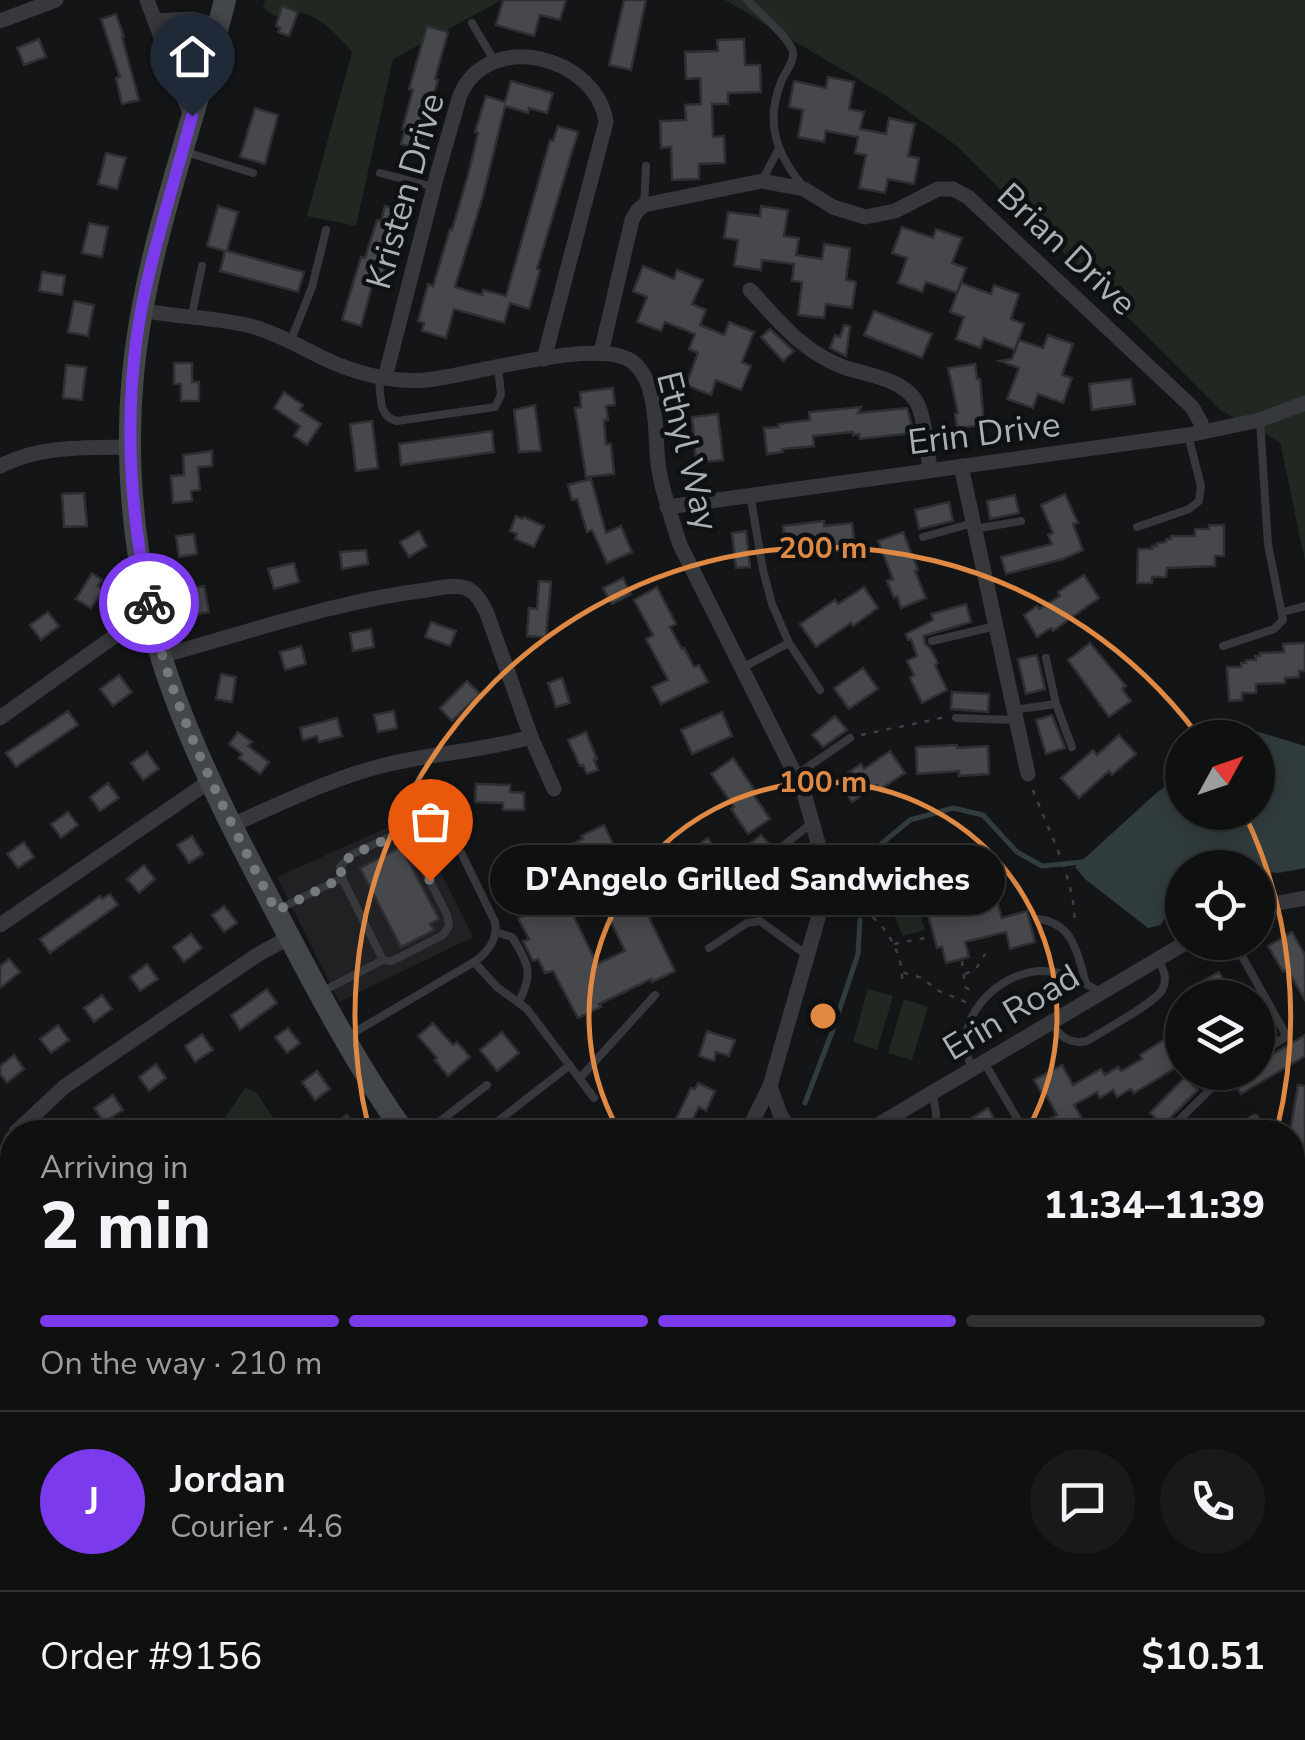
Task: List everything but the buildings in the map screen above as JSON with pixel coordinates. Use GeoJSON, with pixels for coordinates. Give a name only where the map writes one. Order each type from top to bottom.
{"type":"FeatureCollection","features":[{"type":"Feature","properties":{"kind":"main road"},"geometry":{"type":"LineString","coordinates":[[225,0],[142,310],[133,376],[131,447],[137,532],[162,656],[210,781],[344,1038],[395,1120]]}},
{"type":"Feature","properties":{"kind":"street"},"geometry":{"type":"LineString","coordinates":[[0,21],[56,0]]}},
{"type":"Feature","properties":{"kind":"street"},"geometry":{"type":"LineString","coordinates":[[148,0],[192,116]]}},
{"type":"Feature","properties":{"kind":"street"},"geometry":{"type":"LineString","coordinates":[[155,21],[192,20],[218,26]]}},
{"type":"Feature","properties":{"kind":"street"},"geometry":{"type":"LineString","coordinates":[[496,62],[527,56],[557,64],[580,76],[604,110],[606,122],[544,359]]}},
{"type":"Feature","properties":{"kind":"street","name":"Kristen Drive"},"geometry":{"type":"LineString","coordinates":[[382,377],[464,87],[478,72],[496,62]]}},
{"type":"Feature","properties":{"kind":"street","name":"Brian Drive"},"geometry":{"type":"LineString","coordinates":[[644,205],[762,181],[804,189],[833,207],[866,217],[895,212],[938,189],[953,189],[1192,407],[1198,415],[1195,434]]}},
{"type":"Feature","properties":{"kind":"street"},"geometry":{"type":"LineString","coordinates":[[142,310],[241,324],[291,340],[327,360],[382,377],[422,380],[601,352],[632,220],[644,205]]}},
{"type":"Feature","properties":{"kind":"street"},"geometry":{"type":"LineString","coordinates":[[750,290],[803,346],[840,366],[890,382],[912,395],[918,405],[930,469]]}},
{"type":"Feature","properties":{"kind":"street","name":"Ethyl Way"},"geometry":{"type":"LineString","coordinates":[[601,352],[625,357],[646,376],[658,468],[685,558],[796,775],[814,821],[822,897],[815,936],[770,1086],[753,1120]]}},
{"type":"Feature","properties":{"kind":"street","name":"Erin Drive"},"geometry":{"type":"LineString","coordinates":[[667,507],[1195,434],[1260,420],[1305,402]]}},
{"type":"Feature","properties":{"kind":"street"},"geometry":{"type":"LineString","coordinates":[[0,466],[46,450],[131,447]]}},
{"type":"Feature","properties":{"kind":"street"},"geometry":{"type":"LineString","coordinates":[[961,466],[1028,774]]}},
{"type":"Feature","properties":{"kind":"street"},"geometry":{"type":"LineString","coordinates":[[162,656],[372,598],[455,586],[474,592],[489,618],[531,737],[554,788]]}},
{"type":"Feature","properties":{"kind":"street"},"geometry":{"type":"LineString","coordinates":[[0,718],[151,610]]}},
{"type":"Feature","properties":{"kind":"street"},"geometry":{"type":"LineString","coordinates":[[232,825],[313,788],[384,765],[531,737]]}},
{"type":"Feature","properties":{"kind":"street"},"geometry":{"type":"LineString","coordinates":[[0,925],[210,781]]}},
{"type":"Feature","properties":{"kind":"street"},"geometry":{"type":"LineString","coordinates":[[1275,902],[1305,898]]}},
{"type":"Feature","properties":{"kind":"street"},"geometry":{"type":"LineString","coordinates":[[29,1120],[64,1086],[256,955],[290,937]]}},
{"type":"Feature","properties":{"kind":"street","name":"Erin Road"},"geometry":{"type":"LineString","coordinates":[[888,1120],[1165,956]]}},
{"type":"Feature","properties":{"kind":"street"},"geometry":{"type":"LineString","coordinates":[[770,1086],[785,1120]]}},
{"type":"Feature","properties":{"kind":"lane"},"geometry":{"type":"LineString","coordinates":[[747,0],[786,40],[794,57],[775,100],[778,150],[762,181]]}},
{"type":"Feature","properties":{"kind":"lane"},"geometry":{"type":"LineString","coordinates":[[472,23],[496,62]]}},
{"type":"Feature","properties":{"kind":"lane"},"geometry":{"type":"LineString","coordinates":[[182,150],[253,174]]}},
{"type":"Feature","properties":{"kind":"lane","name":"Brian Drive"},"geometry":{"type":"LineString","coordinates":[[778,150],[804,189]]}},
{"type":"Feature","properties":{"kind":"lane"},"geometry":{"type":"LineString","coordinates":[[644,205],[646,166]]}},
{"type":"Feature","properties":{"kind":"lane"},"geometry":{"type":"LineString","coordinates":[[380,173],[434,188]]}},
{"type":"Feature","properties":{"kind":"lane"},"geometry":{"type":"LineString","coordinates":[[291,340],[312,287],[326,230]]}},
{"type":"Feature","properties":{"kind":"lane"},"geometry":{"type":"LineString","coordinates":[[191,319],[202,266]]}},
{"type":"Feature","properties":{"kind":"lane"},"geometry":{"type":"LineString","coordinates":[[382,377],[384,413],[397,421],[496,406],[501,394],[498,367]]}},
{"type":"Feature","properties":{"kind":"lane"},"geometry":{"type":"LineString","coordinates":[[1223,646],[1278,627],[1283,620],[1269,556],[1260,420]]}},
{"type":"Feature","properties":{"kind":"lane"},"geometry":{"type":"LineString","coordinates":[[1138,527],[1189,510],[1200,501],[1195,434]]}},
{"type":"Feature","properties":{"kind":"lane"},"geometry":{"type":"LineString","coordinates":[[750,494],[772,604],[790,643],[820,690]]}},
{"type":"Feature","properties":{"kind":"lane"},"geometry":{"type":"LineString","coordinates":[[922,537],[974,526],[1021,522]]}},
{"type":"Feature","properties":{"kind":"lane"},"geometry":{"type":"LineString","coordinates":[[1283,612],[1305,606]]}},
{"type":"Feature","properties":{"kind":"lane"},"geometry":{"type":"LineString","coordinates":[[932,641],[996,626]]}},
{"type":"Feature","properties":{"kind":"lane"},"geometry":{"type":"LineString","coordinates":[[740,669],[790,643]]}},
{"type":"Feature","properties":{"kind":"lane"},"geometry":{"type":"LineString","coordinates":[[1046,658],[1056,704],[1072,748]]}},
{"type":"Feature","properties":{"kind":"lane"},"geometry":{"type":"LineString","coordinates":[[956,718],[1014,715],[1056,704]]}},
{"type":"Feature","properties":{"kind":"lane"},"geometry":{"type":"LineString","coordinates":[[796,775],[850,738]]}},
{"type":"Feature","properties":{"kind":"lane"},"geometry":{"type":"LineString","coordinates":[[344,1038],[474,962],[489,949],[496,932],[491,913],[433,794]]}},
{"type":"Feature","properties":{"kind":"lane"},"geometry":{"type":"LineString","coordinates":[[750,873],[814,821]]}},
{"type":"Feature","properties":{"kind":"lane"},"geometry":{"type":"LineString","coordinates":[[320,994],[447,931],[449,921],[413,846],[398,836],[347,858],[340,866],[342,878],[383,960]]}},
{"type":"Feature","properties":{"kind":"lane"},"geometry":{"type":"LineString","coordinates":[[276,911],[342,878]]}},
{"type":"Feature","properties":{"kind":"lane"},"geometry":{"type":"LineString","coordinates":[[1038,919],[1052,921],[1069,934],[1086,984]]}},
{"type":"Feature","properties":{"kind":"lane"},"geometry":{"type":"LineString","coordinates":[[709,948],[748,923],[760,921],[808,956]]}},
{"type":"Feature","properties":{"kind":"lane"},"geometry":{"type":"LineString","coordinates":[[496,932],[512,937],[528,966],[528,981],[518,1001]]}},
{"type":"Feature","properties":{"kind":"lane"},"geometry":{"type":"LineString","coordinates":[[1051,1023],[1067,1040],[1086,1041],[1160,993],[1166,977],[1158,960]]}},
{"type":"Feature","properties":{"kind":"lane"},"geometry":{"type":"LineString","coordinates":[[474,962],[497,987],[527,1009],[594,1098]]}},
{"type":"Feature","properties":{"kind":"lane"},"geometry":{"type":"LineString","coordinates":[[1017,1120],[979,1066],[967,1059],[967,1027],[978,1006],[999,986],[1031,972],[1058,972],[1102,993]]}},
{"type":"Feature","properties":{"kind":"lane"},"geometry":{"type":"LineString","coordinates":[[580,1078],[655,994]]}},
{"type":"Feature","properties":{"kind":"lane"},"geometry":{"type":"LineString","coordinates":[[1275,1015],[1285,1033],[1275,1044]]}},
{"type":"Feature","properties":{"kind":"lane"},"geometry":{"type":"LineString","coordinates":[[499,1120],[570,1065]]}},
{"type":"Feature","properties":{"kind":"lane"},"geometry":{"type":"LineString","coordinates":[[442,1120],[487,1085]]}},
{"type":"Feature","properties":{"kind":"lane"},"geometry":{"type":"LineString","coordinates":[[1179,1120],[1210,1090]]}},
{"type":"Feature","properties":{"kind":"lane"},"geometry":{"type":"LineString","coordinates":[[933,1095],[937,1120]]}},
{"type":"Feature","properties":{"kind":"path"},"geometry":{"type":"LineString","coordinates":[[850,738],[944,717],[956,718]]}},
{"type":"Feature","properties":{"kind":"path"},"geometry":{"type":"LineString","coordinates":[[1028,774],[1068,881],[1075,911],[1069,934]]}},
{"type":"Feature","properties":{"kind":"path"},"geometry":{"type":"LineString","coordinates":[[822,897],[870,913],[892,944],[900,962],[902,983]]}},
{"type":"Feature","properties":{"kind":"path"},"geometry":{"type":"LineString","coordinates":[[892,944],[925,938]]}},
{"type":"Feature","properties":{"kind":"path"},"geometry":{"type":"LineString","coordinates":[[964,974],[976,969],[985,954]]}},
{"type":"Feature","properties":{"kind":"path"},"geometry":{"type":"LineString","coordinates":[[962,962],[966,988]]}},
{"type":"Feature","properties":{"kind":"path"},"geometry":{"type":"LineString","coordinates":[[902,972],[978,1006]]}},
{"type":"Feature","properties":{"kind":"shaded area"},"geometry":{"type":"Polygon","coordinates":[[[265,0],[502,0],[393,59],[356,226],[307,216],[352,52],[315,18],[300,12],[276,16],[263,8],[265,0]]]}},
{"type":"Feature","properties":{"kind":"shaded area"},"geometry":{"type":"Polygon","coordinates":[[[725,0],[1305,0],[1305,561],[1280,442],[1220,410],[957,146],[885,95],[725,0]]]}},
{"type":"Feature","properties":{"kind":"shaded area"},"geometry":{"type":"Polygon","coordinates":[[[1275,737],[1305,746],[1305,868],[1275,873],[1275,850],[1165,850],[1165,918],[1161,925],[1148,928],[1075,867],[1165,786],[1165,830],[1275,830],[1275,737]]]}},
{"type":"Feature","properties":{"kind":"shaded area"},"geometry":{"type":"Polygon","coordinates":[[[413,816],[473,937],[339,1002],[277,877],[413,816]]]}},
{"type":"Feature","properties":{"kind":"shaded area"},"geometry":{"type":"Polygon","coordinates":[[[917,903],[925,930],[903,936],[892,911],[917,903]]]}},
{"type":"Feature","properties":{"kind":"shaded area"},"geometry":{"type":"Polygon","coordinates":[[[868,989],[893,996],[877,1050],[853,1042],[868,989]]]}},
{"type":"Feature","properties":{"kind":"shaded area"},"geometry":{"type":"Polygon","coordinates":[[[904,999],[928,1007],[912,1060],[888,1053],[904,999]]]}},
{"type":"Feature","properties":{"kind":"shaded area"},"geometry":{"type":"Polygon","coordinates":[[[245,1088],[257,1093],[274,1120],[223,1120],[245,1088]]]}},
{"type":"Feature","properties":{"kind":"waterway"},"geometry":{"type":"LineString","coordinates":[[860,898],[874,850],[910,820],[953,808],[983,815],[1017,852],[1042,866],[1083,862]]}},
{"type":"Feature","properties":{"kind":"waterway"},"geometry":{"type":"LineString","coordinates":[[805,1103],[858,954],[860,920]]}},
{"type":"Feature","properties":{"kind":"way so far"},"geometry":{"type":"LineString","coordinates":[[149,603],[166,670],[200,758],[276,911],[342,878],[340,866],[347,858],[389,837],[398,836],[413,846],[430,881]]}},
{"type":"Feature","properties":{"kind":"place","name":"D'Angelo Grilled Sandwiches"},"geometry":{"type":"Point","coordinates":[430,881]}},
{"type":"Feature","properties":{"kind":"route"},"geometry":{"type":"LineString","coordinates":[[149,603],[133,489],[133,376],[144,296],[192,116]]}}]}
